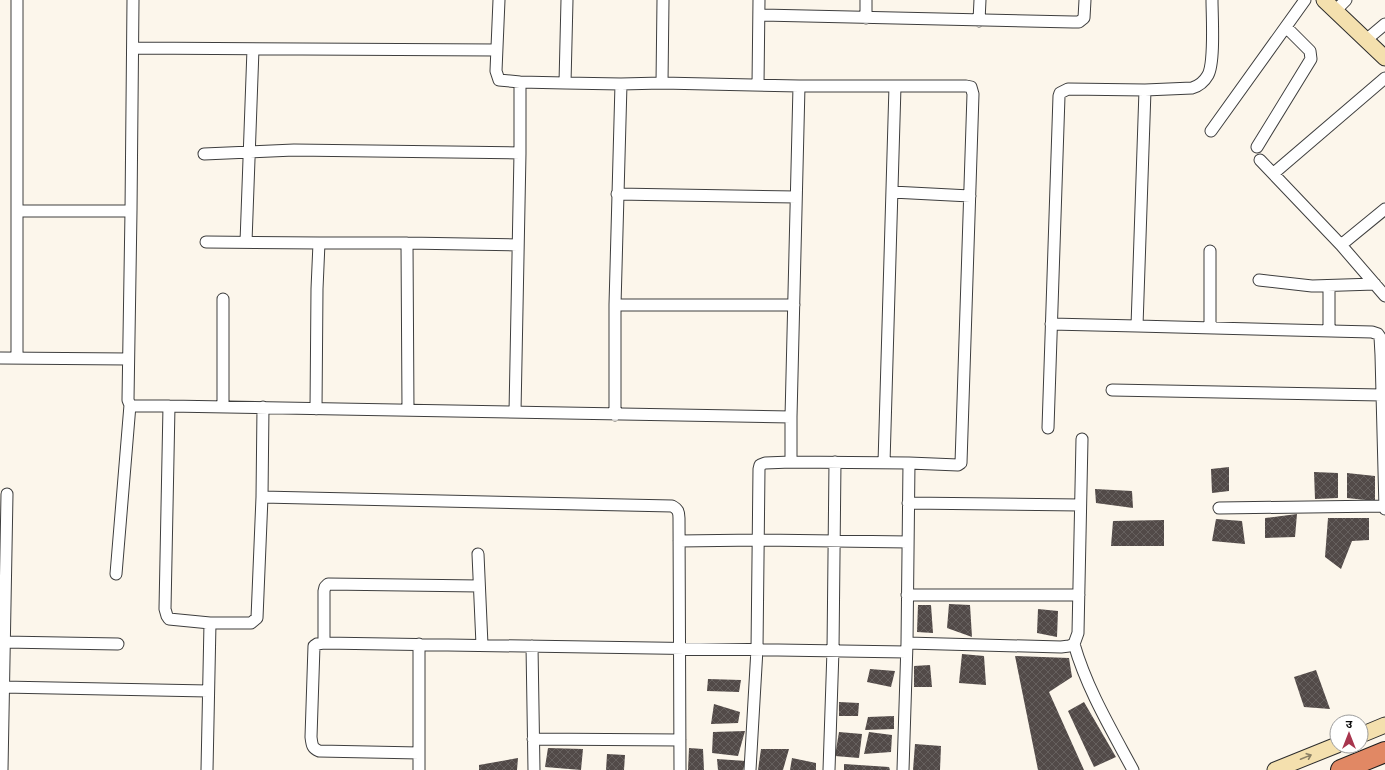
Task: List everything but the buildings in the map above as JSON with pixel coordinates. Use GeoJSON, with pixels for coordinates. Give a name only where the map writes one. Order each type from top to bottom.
{"type":"FeatureCollection","features":[{"type":"Feature","properties":{"kind":"highway"},"geometry":{"type":"LineString","coordinates":[[1341,770],[1385,752]]}},
{"type":"Feature","properties":{"kind":"main road"},"geometry":{"type":"LineString","coordinates":[[1324,0],[1385,58]]}},
{"type":"Feature","properties":{"kind":"main road"},"geometry":{"type":"LineString","coordinates":[[1369,732],[1385,725]]}},
{"type":"Feature","properties":{"kind":"main road"},"geometry":{"type":"LineString","coordinates":[[1275,770],[1329,748]]}},
{"type":"Feature","properties":{"kind":"street"},"geometry":{"type":"LineString","coordinates":[[17,0],[17,358]]}},
{"type":"Feature","properties":{"kind":"street"},"geometry":{"type":"LineString","coordinates":[[116,574],[130,405],[128,400],[128,359],[133,0]]}},
{"type":"Feature","properties":{"kind":"street"},"geometry":{"type":"LineString","coordinates":[[499,0],[496,50],[496,71],[499,80],[520,82],[620,84],[662,83],[799,86],[966,86],[971,87],[972,89],[962,460],[958,465],[791,462],[765,463],[760,466],[757,650],[750,770]]}},
{"type":"Feature","properties":{"kind":"street"},"geometry":{"type":"LineString","coordinates":[[565,83],[567,0]]}},
{"type":"Feature","properties":{"kind":"street"},"geometry":{"type":"LineString","coordinates":[[662,83],[663,0]]}},
{"type":"Feature","properties":{"kind":"street"},"geometry":{"type":"LineString","coordinates":[[758,84],[759,0]]}},
{"type":"Feature","properties":{"kind":"street"},"geometry":{"type":"LineString","coordinates":[[866,0],[866,18]]}},
{"type":"Feature","properties":{"kind":"street"},"geometry":{"type":"LineString","coordinates":[[980,0],[980,21]]}},
{"type":"Feature","properties":{"kind":"street"},"geometry":{"type":"LineString","coordinates":[[760,15],[1079,22],[1084,18],[1085,0]]}},
{"type":"Feature","properties":{"kind":"street"},"geometry":{"type":"LineString","coordinates":[[1048,428],[1060,93],[1068,89],[1145,90],[1192,88],[1198,86],[1209,74],[1212,62],[1212,0]]}},
{"type":"Feature","properties":{"kind":"street"},"geometry":{"type":"LineString","coordinates":[[1210,131],[1305,0]]}},
{"type":"Feature","properties":{"kind":"street"},"geometry":{"type":"LineString","coordinates":[[1335,11],[1346,0]]}},
{"type":"Feature","properties":{"kind":"street"},"geometry":{"type":"LineString","coordinates":[[1366,40],[1385,24]]}},
{"type":"Feature","properties":{"kind":"street"},"geometry":{"type":"LineString","coordinates":[[1257,147],[1311,59],[1310,51],[1286,27]]}},
{"type":"Feature","properties":{"kind":"street"},"geometry":{"type":"LineString","coordinates":[[133,48],[496,50]]}},
{"type":"Feature","properties":{"kind":"street"},"geometry":{"type":"LineString","coordinates":[[246,242],[248,152],[253,49]]}},
{"type":"Feature","properties":{"kind":"street"},"geometry":{"type":"LineString","coordinates":[[1274,173],[1385,78]]}},
{"type":"Feature","properties":{"kind":"street"},"geometry":{"type":"LineString","coordinates":[[515,412],[520,82]]}},
{"type":"Feature","properties":{"kind":"street"},"geometry":{"type":"LineString","coordinates":[[616,414],[615,305],[620,84]]}},
{"type":"Feature","properties":{"kind":"street"},"geometry":{"type":"LineString","coordinates":[[791,462],[799,86]]}},
{"type":"Feature","properties":{"kind":"street"},"geometry":{"type":"LineString","coordinates":[[884,463],[895,86]]}},
{"type":"Feature","properties":{"kind":"street"},"geometry":{"type":"LineString","coordinates":[[1137,326],[1145,90]]}},
{"type":"Feature","properties":{"kind":"street"},"geometry":{"type":"LineString","coordinates":[[204,154],[294,150],[520,153]]}},
{"type":"Feature","properties":{"kind":"street"},"geometry":{"type":"LineString","coordinates":[[1260,160],[1342,245],[1385,296]]}},
{"type":"Feature","properties":{"kind":"street"},"geometry":{"type":"LineString","coordinates":[[892,192],[970,196]]}},
{"type":"Feature","properties":{"kind":"street"},"geometry":{"type":"LineString","coordinates":[[618,194],[796,197]]}},
{"type":"Feature","properties":{"kind":"street"},"geometry":{"type":"LineString","coordinates":[[1342,245],[1385,209]]}},
{"type":"Feature","properties":{"kind":"street"},"geometry":{"type":"LineString","coordinates":[[17,211],[131,211]]}},
{"type":"Feature","properties":{"kind":"street"},"geometry":{"type":"LineString","coordinates":[[206,242],[517,245]]}},
{"type":"Feature","properties":{"kind":"street"},"geometry":{"type":"LineString","coordinates":[[316,409],[319,243]]}},
{"type":"Feature","properties":{"kind":"street"},"geometry":{"type":"LineString","coordinates":[[407,243],[408,410]]}},
{"type":"Feature","properties":{"kind":"street"},"geometry":{"type":"LineString","coordinates":[[1210,251],[1210,328]]}},
{"type":"Feature","properties":{"kind":"street"},"geometry":{"type":"LineString","coordinates":[[1259,280],[1303,286],[1329,287],[1375,284]]}},
{"type":"Feature","properties":{"kind":"street"},"geometry":{"type":"LineString","coordinates":[[1329,287],[1329,331]]}},
{"type":"Feature","properties":{"kind":"street"},"geometry":{"type":"LineString","coordinates":[[223,299],[223,407]]}},
{"type":"Feature","properties":{"kind":"street"},"geometry":{"type":"LineString","coordinates":[[615,305],[794,305]]}},
{"type":"Feature","properties":{"kind":"street"},"geometry":{"type":"LineString","coordinates":[[1051,324],[1376,332],[1378,334],[1383,353],[1382,395],[1385,508],[1220,508]]}},
{"type":"Feature","properties":{"kind":"street"},"geometry":{"type":"LineString","coordinates":[[0,358],[128,359]]}},
{"type":"Feature","properties":{"kind":"street"},"geometry":{"type":"LineString","coordinates":[[1112,390],[1382,395]]}},
{"type":"Feature","properties":{"kind":"street"},"geometry":{"type":"LineString","coordinates":[[130,405],[791,417]]}},
{"type":"Feature","properties":{"kind":"street"},"geometry":{"type":"LineString","coordinates":[[169,406],[165,609],[169,619],[210,623],[251,623],[256,618],[262,497],[263,408]]}},
{"type":"Feature","properties":{"kind":"street"},"geometry":{"type":"LineString","coordinates":[[1082,439],[1078,633],[1074,644],[1088,686],[1132,770]]}},
{"type":"Feature","properties":{"kind":"street"},"geometry":{"type":"LineString","coordinates":[[829,770],[833,650],[836,462]]}},
{"type":"Feature","properties":{"kind":"street"},"geometry":{"type":"LineString","coordinates":[[903,770],[907,648],[908,463]]}},
{"type":"Feature","properties":{"kind":"street"},"geometry":{"type":"LineString","coordinates":[[2,770],[7,494]]}},
{"type":"Feature","properties":{"kind":"street"},"geometry":{"type":"LineString","coordinates":[[262,497],[672,506],[676,508],[679,513],[680,770]]}},
{"type":"Feature","properties":{"kind":"street"},"geometry":{"type":"LineString","coordinates":[[908,504],[1080,505]]}},
{"type":"Feature","properties":{"kind":"street"},"geometry":{"type":"LineString","coordinates":[[679,541],[758,540],[908,542]]}},
{"type":"Feature","properties":{"kind":"street"},"geometry":{"type":"LineString","coordinates":[[478,554],[482,645]]}},
{"type":"Feature","properties":{"kind":"street"},"geometry":{"type":"LineString","coordinates":[[324,643],[324,592],[325,587],[328,584],[479,586]]}},
{"type":"Feature","properties":{"kind":"street"},"geometry":{"type":"LineString","coordinates":[[907,595],[1079,595]]}},
{"type":"Feature","properties":{"kind":"street"},"geometry":{"type":"LineString","coordinates":[[207,770],[210,623]]}},
{"type":"Feature","properties":{"kind":"street"},"geometry":{"type":"LineString","coordinates":[[4,642],[118,644]]}},
{"type":"Feature","properties":{"kind":"street"},"geometry":{"type":"LineString","coordinates":[[419,753],[319,751],[314,749],[311,737],[314,648],[317,644],[833,650],[1061,647],[1074,644]]}},
{"type":"Feature","properties":{"kind":"street"},"geometry":{"type":"LineString","coordinates":[[419,644],[419,770]]}},
{"type":"Feature","properties":{"kind":"street"},"geometry":{"type":"LineString","coordinates":[[532,646],[534,770]]}},
{"type":"Feature","properties":{"kind":"street"},"geometry":{"type":"LineString","coordinates":[[3,686],[208,691]]}},
{"type":"Feature","properties":{"kind":"street"},"geometry":{"type":"LineString","coordinates":[[533,739],[680,740]]}}]}
